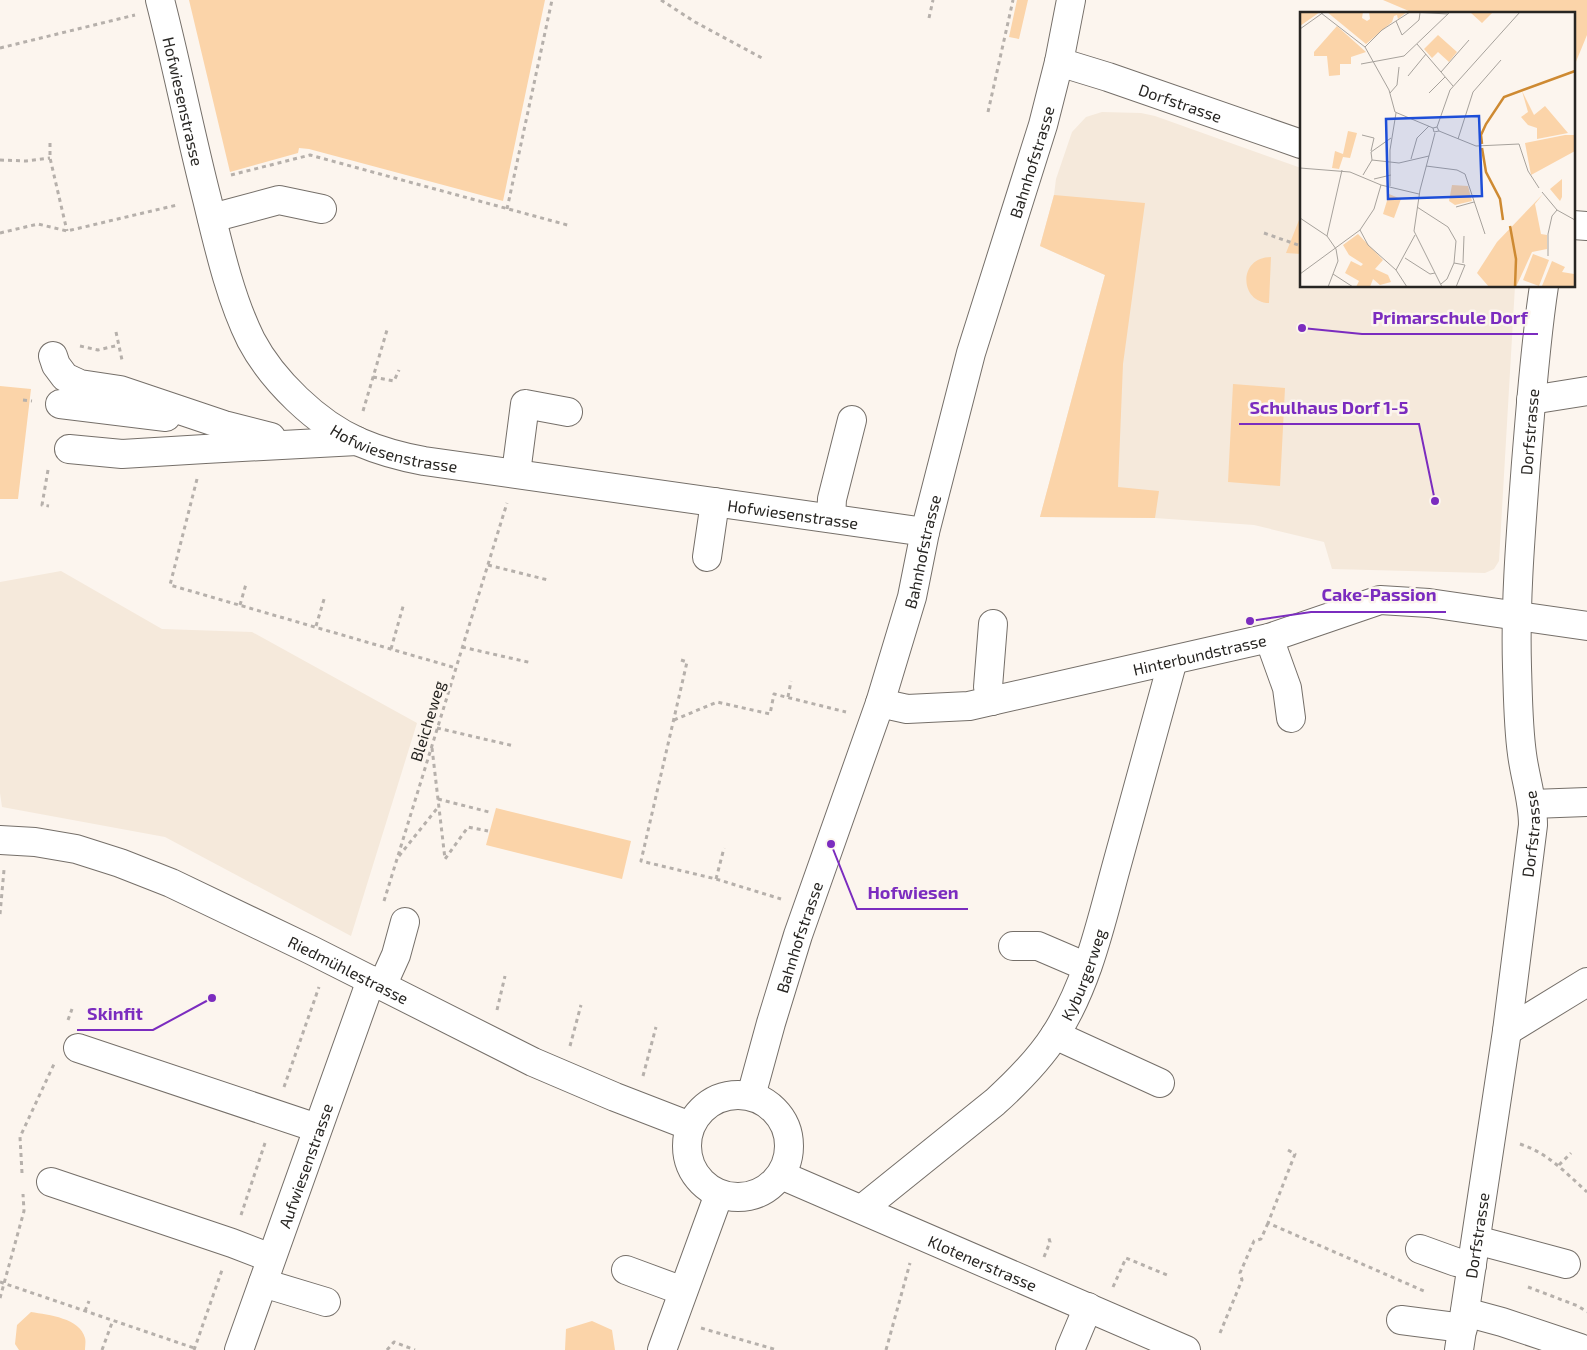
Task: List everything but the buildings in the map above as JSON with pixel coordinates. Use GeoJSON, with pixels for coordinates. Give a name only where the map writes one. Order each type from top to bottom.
{"type":"FeatureCollection","features":[{"type":"Feature","properties":{"kind":"street","name":"Bahnhofstrasse"},"geometry":{"type":"LineString","coordinates":[[751,1096],[768,1032],[798,935],[880,703],[912,597],[925,532],[971,353],[1043,125],[1059,62],[1070,0]]}},
{"type":"Feature","properties":{"kind":"street","name":"Hofwiesenstrasse"},"geometry":{"type":"LineString","coordinates":[[151,7],[237,307],[251,341],[278,380],[297,399],[336,430],[359,430],[404,457],[925,532]]}},
{"type":"Feature","properties":{"kind":"street","name":"Dorfstrasse"},"geometry":{"type":"LineString","coordinates":[[1059,62],[1108,77],[1300,144]]}},
{"type":"Feature","properties":{"kind":"street"},"geometry":{"type":"LineString","coordinates":[[212,218],[279,200],[322,209]]}},
{"type":"Feature","properties":{"kind":"street"},"geometry":{"type":"LineString","coordinates":[[1574,225],[1587,226]]}},
{"type":"Feature","properties":{"kind":"street","name":"Dorfstrasse"},"geometry":{"type":"LineString","coordinates":[[1462,1330],[1508,1032],[1533,825],[1532,804],[1520,735],[1516,615],[1531,400],[1537,332],[1544,288]]}},
{"type":"Feature","properties":{"kind":"street"},"geometry":{"type":"LineString","coordinates":[[65,351],[56,366],[65,377],[80,384],[120,390],[224,425],[296,444]]}},
{"type":"Feature","properties":{"kind":"street"},"geometry":{"type":"LineString","coordinates":[[1531,400],[1587,391]]}},
{"type":"Feature","properties":{"kind":"street"},"geometry":{"type":"LineString","coordinates":[[60,404],[224,425]]}},
{"type":"Feature","properties":{"kind":"street"},"geometry":{"type":"LineString","coordinates":[[516,473],[525,404],[568,412]]}},
{"type":"Feature","properties":{"kind":"street"},"geometry":{"type":"LineString","coordinates":[[830,518],[832,499],[852,420]]}},
{"type":"Feature","properties":{"kind":"street"},"geometry":{"type":"LineString","coordinates":[[69,450],[122,454],[296,444],[359,430]]}},
{"type":"Feature","properties":{"kind":"street"},"geometry":{"type":"LineString","coordinates":[[706,558],[715,502]]}},
{"type":"Feature","properties":{"kind":"street","name":"Hinterbundstrasse"},"geometry":{"type":"LineString","coordinates":[[880,703],[907,709],[969,706],[1269,638],[1380,600],[1429,603],[1587,626]]}},
{"type":"Feature","properties":{"kind":"street"},"geometry":{"type":"LineString","coordinates":[[992,701],[988,687],[993,624]]}},
{"type":"Feature","properties":{"kind":"street"},"geometry":{"type":"LineString","coordinates":[[1269,638],[1286,688],[1291,718]]}},
{"type":"Feature","properties":{"kind":"street","name":"Kyburgerweg"},"geometry":{"type":"LineString","coordinates":[[862,1209],[995,1102],[1025,1073],[1055,1035],[1073,1002],[1087,968],[1173,660]]}},
{"type":"Feature","properties":{"kind":"street"},"geometry":{"type":"LineString","coordinates":[[1532,804],[1587,802]]}},
{"type":"Feature","properties":{"kind":"street","name":"Riedmühlestrasse"},"geometry":{"type":"LineString","coordinates":[[1,840],[35,842],[76,849],[137,869],[214,902],[540,1066],[690,1126]]}},
{"type":"Feature","properties":{"kind":"street","name":"Aufwiesenstrasse"},"geometry":{"type":"LineString","coordinates":[[239,1350],[317,1128],[376,983],[396,955],[405,922]]}},
{"type":"Feature","properties":{"kind":"street"},"geometry":{"type":"LineString","coordinates":[[1013,946],[1038,946],[1087,968]]}},
{"type":"Feature","properties":{"kind":"street"},"geometry":{"type":"LineString","coordinates":[[1508,1032],[1587,982]]}},
{"type":"Feature","properties":{"kind":"street"},"geometry":{"type":"LineString","coordinates":[[1055,1035],[1160,1083]]}},
{"type":"Feature","properties":{"kind":"street"},"geometry":{"type":"LineString","coordinates":[[72,1037],[317,1128]]}},
{"type":"Feature","properties":{"kind":"street"},"geometry":{"type":"LineString","coordinates":[[736,1094],[751,1096],[766,1103],[778,1114],[786,1128],[790,1144],[788,1160],[781,1175],[769,1187],[753,1195],[736,1198],[719,1194],[705,1186],[694,1173],[688,1158],[686,1142],[690,1126],[698,1113],[709,1103],[722,1097],[736,1094]]}},
{"type":"Feature","properties":{"kind":"street","name":"Klotenerstrasse"},"geometry":{"type":"LineString","coordinates":[[781,1175],[1186,1350]]}},
{"type":"Feature","properties":{"kind":"street"},"geometry":{"type":"LineString","coordinates":[[52,1182],[232,1243],[267,1271],[326,1302]]}},
{"type":"Feature","properties":{"kind":"street"},"geometry":{"type":"LineString","coordinates":[[662,1350],[719,1194]]}},
{"type":"Feature","properties":{"kind":"street"},"geometry":{"type":"LineString","coordinates":[[1420,1249],[1456,1262],[1474,1253],[1566,1264]]}},
{"type":"Feature","properties":{"kind":"street"},"geometry":{"type":"LineString","coordinates":[[626,1270],[683,1291]]}},
{"type":"Feature","properties":{"kind":"street"},"geometry":{"type":"LineString","coordinates":[[1070,1350],[1088,1307]]}},
{"type":"Feature","properties":{"kind":"street"},"geometry":{"type":"LineString","coordinates":[[1401,1320],[1462,1330],[1502,1322],[1580,1348],[1580,1350]]}},
{"type":"Feature","properties":{"kind":"path"},"geometry":{"type":"LineString","coordinates":[[507,209],[552,0]]}},
{"type":"Feature","properties":{"kind":"path"},"geometry":{"type":"LineString","coordinates":[[662,0],[695,22],[762,58]]}},
{"type":"Feature","properties":{"kind":"path"},"geometry":{"type":"LineString","coordinates":[[929,18],[933,0]]}},
{"type":"Feature","properties":{"kind":"path"},"geometry":{"type":"LineString","coordinates":[[988,112],[1013,0]]}},
{"type":"Feature","properties":{"kind":"path"},"geometry":{"type":"LineString","coordinates":[[0,48],[151,7]]}},
{"type":"Feature","properties":{"kind":"path"},"geometry":{"type":"LineString","coordinates":[[50,144],[50,158],[67,231]]}},
{"type":"Feature","properties":{"kind":"path"},"geometry":{"type":"LineString","coordinates":[[225,176],[310,155],[572,226]]}},
{"type":"Feature","properties":{"kind":"path"},"geometry":{"type":"LineString","coordinates":[[0,160],[26,161],[50,158]]}},
{"type":"Feature","properties":{"kind":"path"},"geometry":{"type":"LineString","coordinates":[[0,232],[38,224],[67,231],[178,204]]}},
{"type":"Feature","properties":{"kind":"path"},"geometry":{"type":"LineString","coordinates":[[1264,233],[1300,246]]}},
{"type":"Feature","properties":{"kind":"path"},"geometry":{"type":"LineString","coordinates":[[359,430],[387,330]]}},
{"type":"Feature","properties":{"kind":"path"},"geometry":{"type":"LineString","coordinates":[[116,332],[122,357]]}},
{"type":"Feature","properties":{"kind":"path"},"geometry":{"type":"LineString","coordinates":[[65,351],[98,350],[119,345]]}},
{"type":"Feature","properties":{"kind":"path"},"geometry":{"type":"LineString","coordinates":[[374,376],[394,381],[399,370]]}},
{"type":"Feature","properties":{"kind":"path"},"geometry":{"type":"LineString","coordinates":[[49,506],[42,505],[49,462],[61,463],[69,450]]}},
{"type":"Feature","properties":{"kind":"path","name":"Bleicheweg"},"geometry":{"type":"LineString","coordinates":[[384,903],[516,473]]}},
{"type":"Feature","properties":{"kind":"path"},"geometry":{"type":"LineString","coordinates":[[197,480],[170,586],[316,626],[456,668]]}},
{"type":"Feature","properties":{"kind":"path"},"geometry":{"type":"LineString","coordinates":[[488,565],[548,580]]}},
{"type":"Feature","properties":{"kind":"path"},"geometry":{"type":"LineString","coordinates":[[240,605],[246,584]]}},
{"type":"Feature","properties":{"kind":"path"},"geometry":{"type":"LineString","coordinates":[[316,626],[325,596]]}},
{"type":"Feature","properties":{"kind":"path"},"geometry":{"type":"LineString","coordinates":[[391,649],[404,604]]}},
{"type":"Feature","properties":{"kind":"path"},"geometry":{"type":"LineString","coordinates":[[462,647],[532,664]]}},
{"type":"Feature","properties":{"kind":"path"},"geometry":{"type":"LineString","coordinates":[[681,660],[687,662],[641,861],[716,879],[786,901]]}},
{"type":"Feature","properties":{"kind":"path"},"geometry":{"type":"LineString","coordinates":[[788,697],[791,681]]}},
{"type":"Feature","properties":{"kind":"path"},"geometry":{"type":"LineString","coordinates":[[673,720],[717,702],[770,714],[774,694],[850,714]]}},
{"type":"Feature","properties":{"kind":"path"},"geometry":{"type":"LineString","coordinates":[[437,728],[514,746]]}},
{"type":"Feature","properties":{"kind":"path"},"geometry":{"type":"LineString","coordinates":[[432,745],[445,859],[468,828],[488,831]]}},
{"type":"Feature","properties":{"kind":"path"},"geometry":{"type":"LineString","coordinates":[[438,799],[489,812]]}},
{"type":"Feature","properties":{"kind":"path"},"geometry":{"type":"LineString","coordinates":[[397,859],[439,805]]}},
{"type":"Feature","properties":{"kind":"path"},"geometry":{"type":"LineString","coordinates":[[716,879],[724,848]]}},
{"type":"Feature","properties":{"kind":"path"},"geometry":{"type":"LineString","coordinates":[[495,1016],[506,976]]}},
{"type":"Feature","properties":{"kind":"path"},"geometry":{"type":"LineString","coordinates":[[2,1282],[194,1349],[321,982]]}},
{"type":"Feature","properties":{"kind":"path"},"geometry":{"type":"LineString","coordinates":[[569,1052],[581,1005]]}},
{"type":"Feature","properties":{"kind":"path"},"geometry":{"type":"LineString","coordinates":[[72,1009],[72,1037]]}},
{"type":"Feature","properties":{"kind":"path"},"geometry":{"type":"LineString","coordinates":[[642,1079],[656,1027]]}},
{"type":"Feature","properties":{"kind":"path"},"geometry":{"type":"LineString","coordinates":[[22,1173],[20,1137],[55,1062]]}},
{"type":"Feature","properties":{"kind":"path"},"geometry":{"type":"LineString","coordinates":[[1517,1143],[1536,1149],[1558,1165],[1587,1192]]}},
{"type":"Feature","properties":{"kind":"path"},"geometry":{"type":"LineString","coordinates":[[1220,1333],[1242,1280],[1240,1273],[1254,1241],[1261,1239],[1295,1154],[1288,1150]]}},
{"type":"Feature","properties":{"kind":"path"},"geometry":{"type":"LineString","coordinates":[[1558,1165],[1571,1153]]}},
{"type":"Feature","properties":{"kind":"path"},"geometry":{"type":"LineString","coordinates":[[0,1298],[2,1282],[24,1211],[23,1192]]}},
{"type":"Feature","properties":{"kind":"path"},"geometry":{"type":"LineString","coordinates":[[1268,1223],[1432,1295]]}},
{"type":"Feature","properties":{"kind":"path"},"geometry":{"type":"LineString","coordinates":[[1044,1257],[1050,1242],[1048,1234]]}},
{"type":"Feature","properties":{"kind":"path"},"geometry":{"type":"LineString","coordinates":[[886,1350],[911,1257]]}},
{"type":"Feature","properties":{"kind":"path"},"geometry":{"type":"LineString","coordinates":[[1113,1287],[1126,1258],[1167,1275]]}},
{"type":"Feature","properties":{"kind":"path"},"geometry":{"type":"LineString","coordinates":[[85,1311],[88,1301]]}},
{"type":"Feature","properties":{"kind":"path"},"geometry":{"type":"LineString","coordinates":[[102,1350],[113,1320]]}},
{"type":"Feature","properties":{"kind":"path"},"geometry":{"type":"LineString","coordinates":[[700,1327],[777,1350]]}},
{"type":"Feature","properties":{"kind":"path"},"geometry":{"type":"LineString","coordinates":[[386,1350],[394,1342],[415,1350]]}},
{"type":"Feature","properties":{"kind":"shaded area"},"geometry":{"type":"Polygon","coordinates":[[[189,0],[545,0],[503,201],[309,149],[299,148],[298,153],[230,172],[189,0]]]}},
{"type":"Feature","properties":{"kind":"shaded area"},"geometry":{"type":"Polygon","coordinates":[[[1017,0],[1028,0],[1019,39],[1009,37],[1017,0]]]}},
{"type":"Feature","properties":{"kind":"shaded area"},"geometry":{"type":"Polygon","coordinates":[[[1383,0],[1587,0],[1587,35],[1574,67],[1574,12],[1411,12],[1383,0]]]}},
{"type":"Feature","properties":{"kind":"shaded area"},"geometry":{"type":"Polygon","coordinates":[[[1102,112],[1141,113],[1155,116],[1300,168],[1300,288],[1515,288],[1499,561],[1494,569],[1485,573],[1332,569],[1324,542],[1254,525],[1155,518],[1040,517],[1105,275],[1040,246],[1054,195],[1056,179],[1072,132],[1086,117],[1102,112]]]}},
{"type":"Feature","properties":{"kind":"shaded area"},"geometry":{"type":"Polygon","coordinates":[[[1054,195],[1145,203],[1123,364],[1118,487],[1159,491],[1155,518],[1040,517],[1105,275],[1040,246],[1054,195]]]}},
{"type":"Feature","properties":{"kind":"shaded area"},"geometry":{"type":"Polygon","coordinates":[[[1300,218],[1300,254],[1286,253],[1300,218]]]}},
{"type":"Feature","properties":{"kind":"shaded area"},"geometry":{"type":"Polygon","coordinates":[[[1271,257],[1269,303],[1259,301],[1252,295],[1246,280],[1248,271],[1253,264],[1260,259],[1271,257]]]}},
{"type":"Feature","properties":{"kind":"shaded area"},"geometry":{"type":"Polygon","coordinates":[[[1233,384],[1285,388],[1280,486],[1228,482],[1233,384]]]}},
{"type":"Feature","properties":{"kind":"shaded area"},"geometry":{"type":"Polygon","coordinates":[[[0,386],[31,389],[18,499],[0,499],[0,386]]]}},
{"type":"Feature","properties":{"kind":"shaded area"},"geometry":{"type":"Polygon","coordinates":[[[61,571],[162,629],[252,632],[417,723],[351,936],[165,837],[2,807],[0,793],[0,582],[61,571]]]}},
{"type":"Feature","properties":{"kind":"shaded area"},"geometry":{"type":"Polygon","coordinates":[[[496,808],[631,841],[622,879],[486,845],[496,808]]]}},
{"type":"Feature","properties":{"kind":"shaded area"},"geometry":{"type":"Polygon","coordinates":[[[31,1312],[63,1319],[77,1326],[85,1338],[85,1350],[19,1350],[15,1344],[17,1325],[31,1312]]]}},
{"type":"Feature","properties":{"kind":"shaded area"},"geometry":{"type":"Polygon","coordinates":[[[592,1321],[612,1330],[615,1350],[565,1350],[566,1329],[592,1321]]]}},
{"type":"Feature","properties":{"kind":"place","name":"Primarschule Dorf"},"geometry":{"type":"Point","coordinates":[1302,328]}},
{"type":"Feature","properties":{"kind":"place","name":"Schulhaus Dorf 1-5"},"geometry":{"type":"Point","coordinates":[1435,501]}},
{"type":"Feature","properties":{"kind":"place","name":"Cake-Passion"},"geometry":{"type":"Point","coordinates":[1250,621]}},
{"type":"Feature","properties":{"kind":"place","name":"Hofwiesen"},"geometry":{"type":"Point","coordinates":[831,844]}},
{"type":"Feature","properties":{"kind":"place","name":"Skinfit"},"geometry":{"type":"Point","coordinates":[212,998]}}]}
